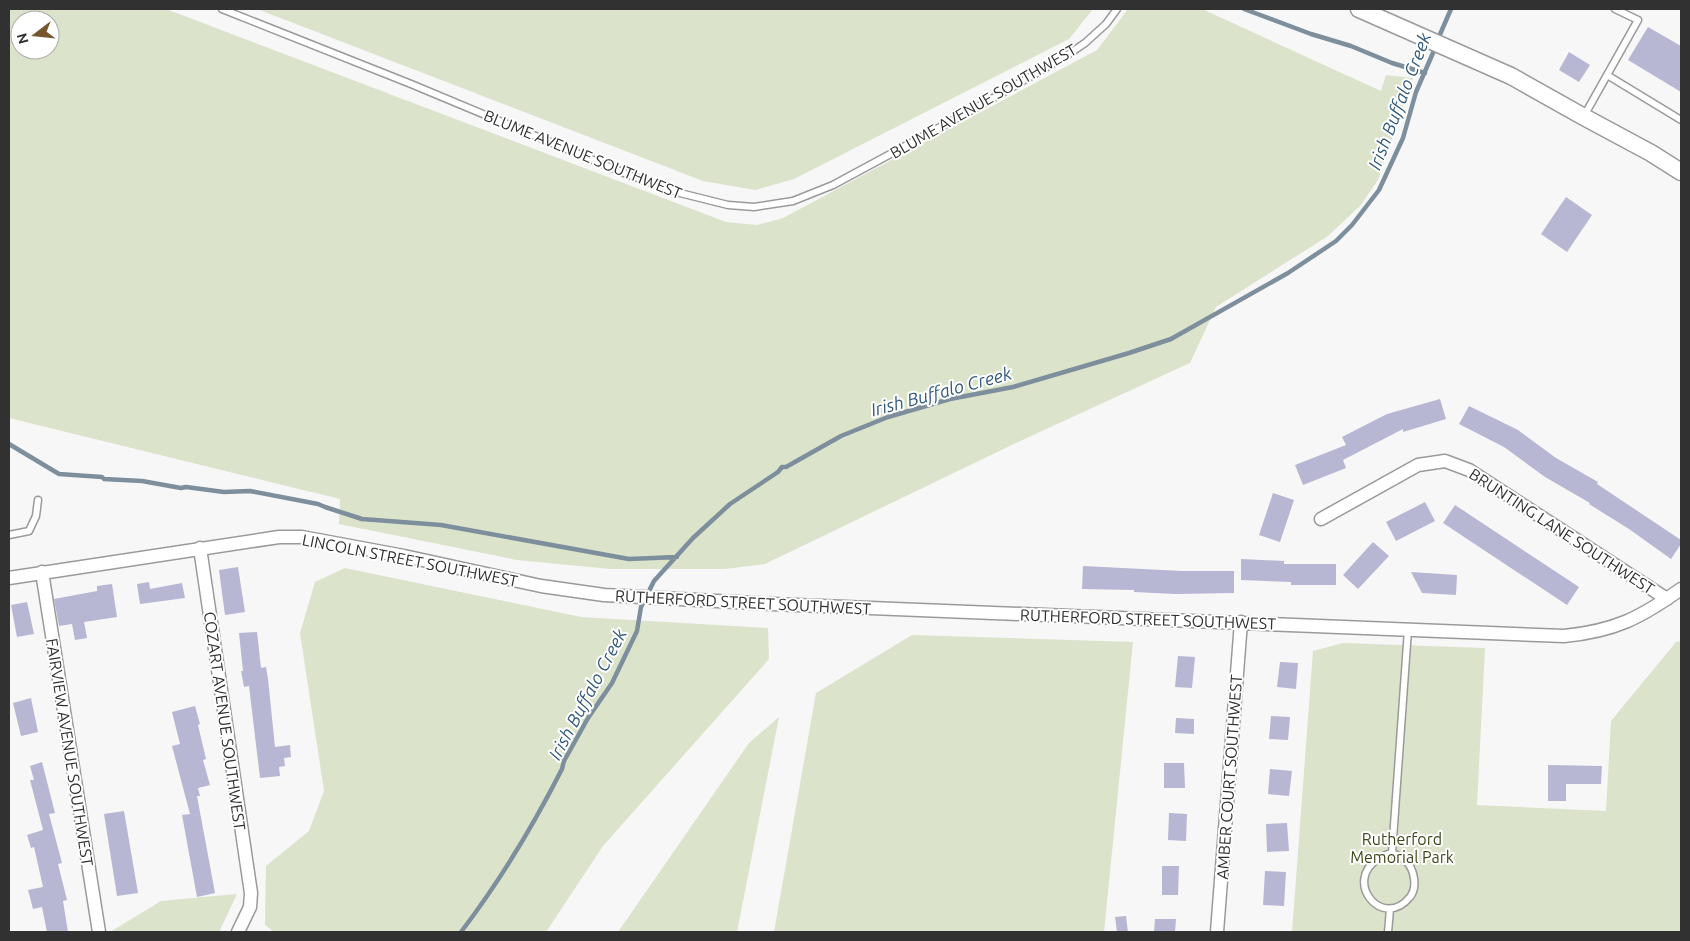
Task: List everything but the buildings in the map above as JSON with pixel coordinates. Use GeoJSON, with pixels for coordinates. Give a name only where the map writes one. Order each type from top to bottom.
{"type":"FeatureCollection","features":[{"type":"Feature","properties":{"kind":"street"},"geometry":{"type":"LineString","coordinates":[[1359,9],[1511,76],[1681,170]]}},
{"type":"Feature","properties":{"kind":"street","name":"BRUNTING LANE SOUTHWEST"},"geometry":{"type":"LineString","coordinates":[[1321,519],[1418,465],[1445,461],[1469,470],[1667,599]]}},
{"type":"Feature","properties":{"kind":"street","name":"LINCOLN STREET SOUTHWEST"},"geometry":{"type":"LineString","coordinates":[[9,578],[200,548],[280,537],[302,537],[404,556],[541,586],[604,595]]}},
{"type":"Feature","properties":{"kind":"street","name":"COZART AVENUE SOUTHWEST"},"geometry":{"type":"LineString","coordinates":[[200,548],[251,893],[250,907],[238,932]]}},
{"type":"Feature","properties":{"kind":"street","name":"FAIRVIEW AVENUE SOUTHWEST"},"geometry":{"type":"LineString","coordinates":[[42,572],[99,932]]}},
{"type":"Feature","properties":{"kind":"street","name":"RUTHERFORD STREET SOUTHWEST"},"geometry":{"type":"LineString","coordinates":[[604,595],[1564,636],[1591,633],[1627,623],[1681,589]]}},
{"type":"Feature","properties":{"kind":"street","name":"AMBER COURT SOUTHWEST"},"geometry":{"type":"LineString","coordinates":[[1217,932],[1241,622]]}},
{"type":"Feature","properties":{"kind":"lane","name":"BLUME AVENUE SOUTHWEST"},"geometry":{"type":"LineString","coordinates":[[222,9],[411,84],[629,175],[680,193],[728,205],[754,207],[793,201],[833,185],[982,104],[1072,52],[1106,24],[1116,9]]}},
{"type":"Feature","properties":{"kind":"lane"},"geometry":{"type":"LineString","coordinates":[[1584,117],[1638,20],[1615,9]]}},
{"type":"Feature","properties":{"kind":"lane"},"geometry":{"type":"LineString","coordinates":[[1607,75],[1681,120]]}},
{"type":"Feature","properties":{"kind":"lane"},"geometry":{"type":"LineString","coordinates":[[9,535],[29,531],[36,516],[38,500]]}},
{"type":"Feature","properties":{"kind":"lane"},"geometry":{"type":"LineString","coordinates":[[1392,853],[1408,630]]}},
{"type":"Feature","properties":{"kind":"lane"},"geometry":{"type":"LineString","coordinates":[[1392,853],[1407,862],[1414,878],[1414,885],[1413,894],[1408,900],[1400,906],[1390,909],[1383,908],[1370,900],[1366,893],[1364,877],[1368,867],[1387,854],[1392,853]]}},
{"type":"Feature","properties":{"kind":"lane"},"geometry":{"type":"LineString","coordinates":[[1388,932],[1390,909]]}},
{"type":"Feature","properties":{"kind":"green space"},"geometry":{"type":"Polygon","coordinates":[[[9,9],[166,9],[726,222],[757,225],[783,218],[1097,50],[1128,9],[1202,9],[1381,91],[1386,75],[1413,78],[1378,180],[1360,206],[1328,236],[1216,307],[1190,363],[1018,442],[765,564],[725,569],[610,569],[517,560],[339,524],[340,499],[9,418],[9,9]]]}},
{"type":"Feature","properties":{"kind":"green space"},"geometry":{"type":"Polygon","coordinates":[[[257,9],[1093,9],[1069,39],[794,179],[755,190],[703,181],[257,9]]]}},
{"type":"Feature","properties":{"kind":"green space"},"geometry":{"type":"Polygon","coordinates":[[[345,568],[581,617],[768,628],[769,659],[603,846],[546,932],[274,932],[265,925],[266,866],[309,831],[324,791],[300,633],[315,582],[345,568]]]}},
{"type":"Feature","properties":{"kind":"green space"},"geometry":{"type":"Polygon","coordinates":[[[912,635],[1133,642],[1104,932],[774,932],[816,693],[912,635]]]}},
{"type":"Feature","properties":{"kind":"green space","name":"Rutherford Memorial Park"},"geometry":{"type":"Polygon","coordinates":[[[1681,641],[1681,932],[1292,932],[1313,651],[1343,643],[1485,648],[1477,805],[1606,811],[1611,721],[1676,642],[1681,641]]]}},
{"type":"Feature","properties":{"kind":"green space"},"geometry":{"type":"Polygon","coordinates":[[[779,717],[737,932],[618,932],[749,743],[779,717]]]}},
{"type":"Feature","properties":{"kind":"green space"},"geometry":{"type":"Polygon","coordinates":[[[237,894],[219,932],[110,932],[161,901],[237,894]]]}},
{"type":"Feature","properties":{"kind":"waterway"},"geometry":{"type":"LineString","coordinates":[[1244,9],[1311,34],[1351,46],[1392,63],[1425,73]]}},
{"type":"Feature","properties":{"kind":"waterway","name":"Irish Buffalo Creek"},"geometry":{"type":"LineString","coordinates":[[1438,39],[1451,9]]}},
{"type":"Feature","properties":{"kind":"waterway","name":"Irish Buffalo Creek"},"geometry":{"type":"LineString","coordinates":[[461,932],[489,893],[528,832],[588,718],[612,683],[637,631],[641,607],[654,581],[693,538],[730,504],[778,472],[782,467],[786,467],[841,436],[888,417],[950,399],[1013,387],[1171,339],[1288,273],[1336,241],[1352,225],[1379,190],[1403,138],[1416,92],[1436,46]]}},
{"type":"Feature","properties":{"kind":"waterway"},"geometry":{"type":"LineString","coordinates":[[9,444],[59,474],[142,481],[181,488],[224,492],[250,491],[318,504],[362,519],[441,525],[629,559],[677,557]]}}]}
